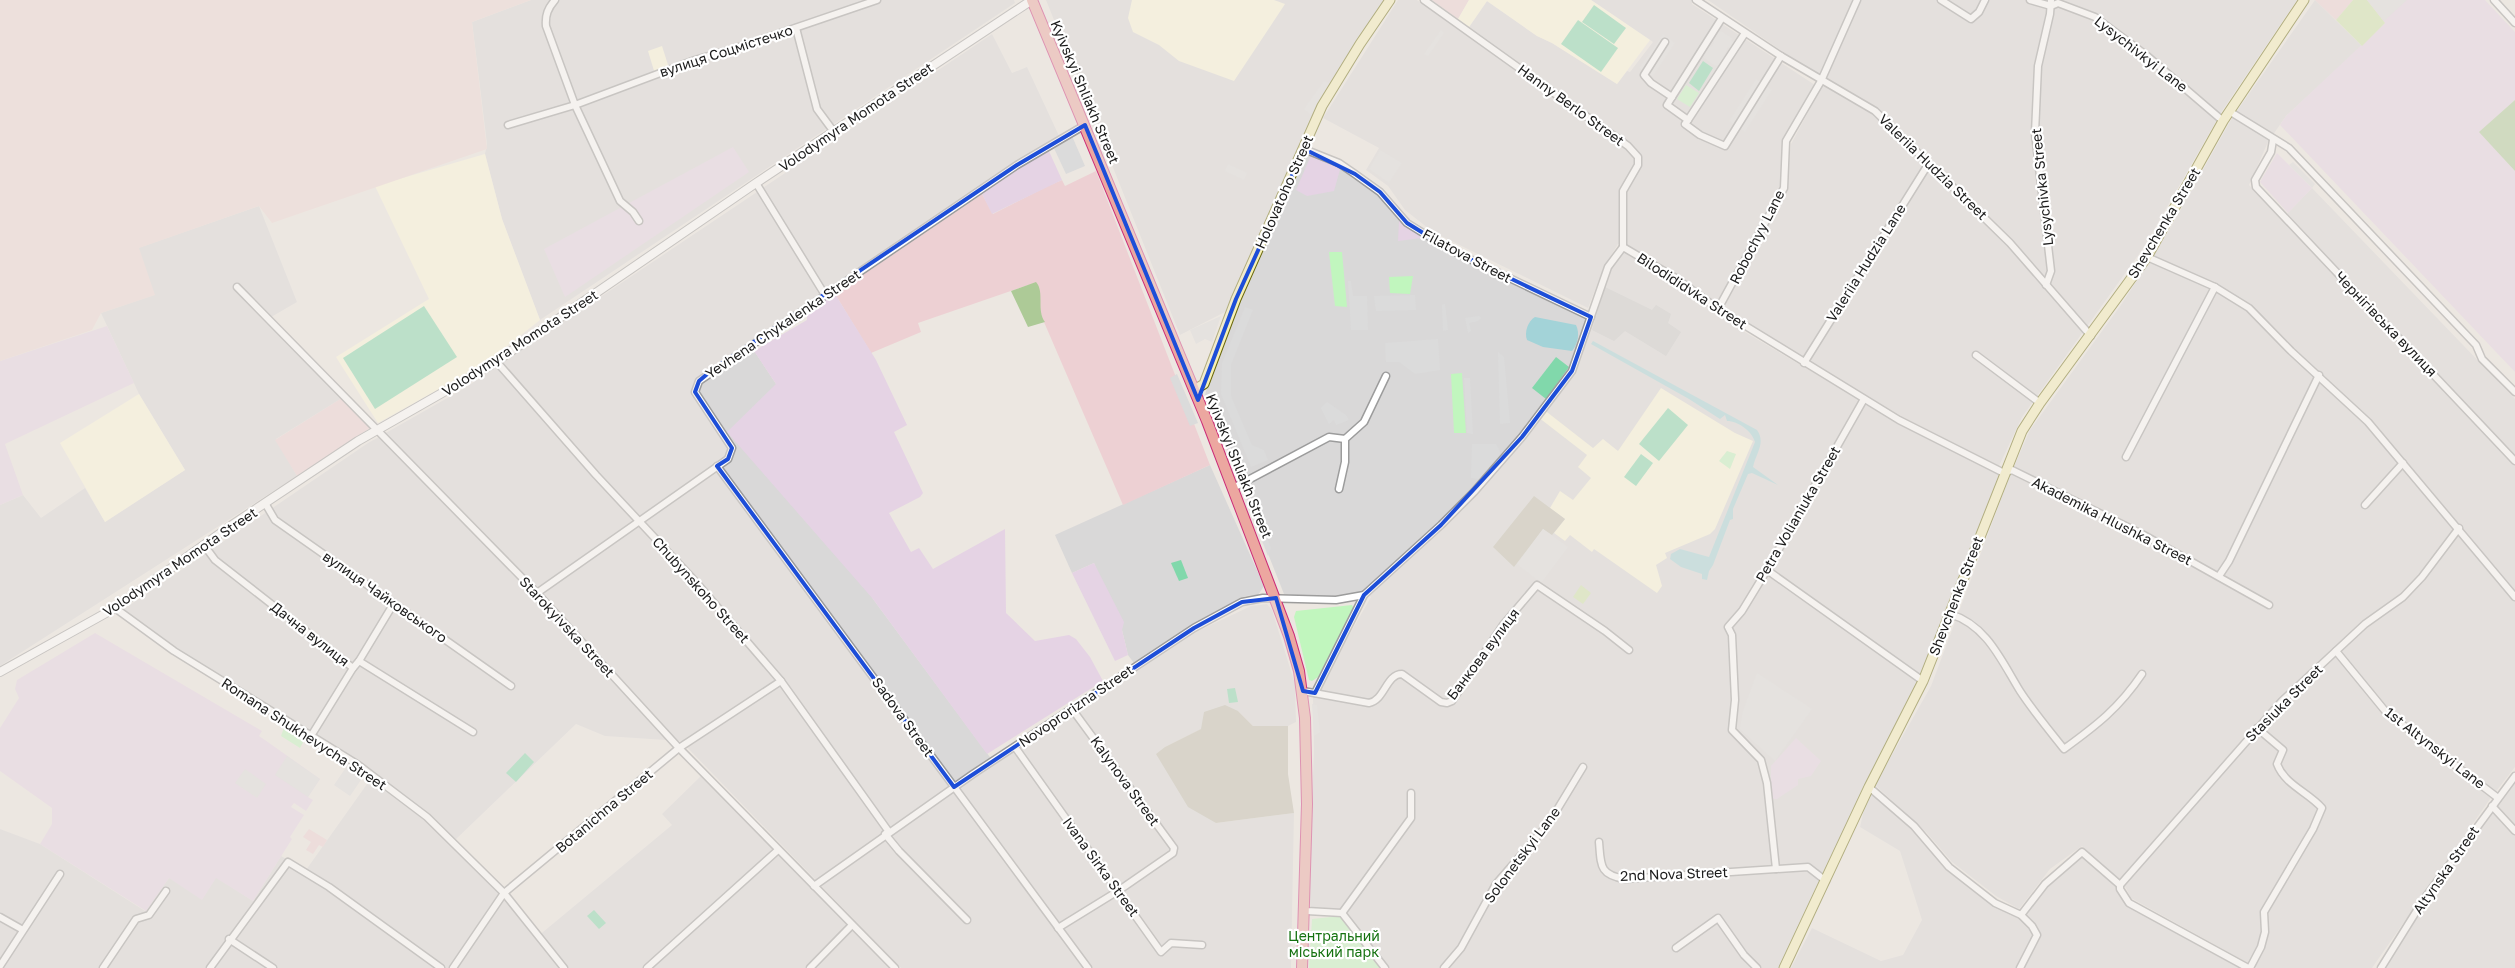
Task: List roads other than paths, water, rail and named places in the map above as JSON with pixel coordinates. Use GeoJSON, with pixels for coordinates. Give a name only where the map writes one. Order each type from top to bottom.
{"type":"FeatureCollection","features":[{"type":"Feature","properties":{"kind":"highway","name":"Kyivskyi Shliakh Street"},"geometry":{"type":"LineString","coordinates":[[1032,0],[1194,390],[1276,598],[1289,636],[1303,691],[1307,768],[1302,968]]}},
{"type":"Feature","properties":{"kind":"main road","name":"Holovatoho Street"},"geometry":{"type":"LineString","coordinates":[[1194,390],[1204,384],[1236,299],[1322,106],[1390,0]]}},
{"type":"Feature","properties":{"kind":"main road","name":"Shevchenka Street"},"geometry":{"type":"LineString","coordinates":[[1784,968],[1869,787],[1923,681],[2022,431],[2040,403],[2091,336],[2147,257],[2229,111],[2304,0]]}},
{"type":"Feature","properties":{"kind":"street"},"geometry":{"type":"LineString","coordinates":[[555,0],[548,9],[545,18],[546,26],[575,105],[620,201],[639,221]]}},
{"type":"Feature","properties":{"kind":"street","name":"вулиця Соцмістечко"},"geometry":{"type":"LineString","coordinates":[[508,125],[575,105],[695,60],[877,0]]}},
{"type":"Feature","properties":{"kind":"street","name":"Volodymyra Momota Street"},"geometry":{"type":"LineString","coordinates":[[0,672],[115,608],[265,503],[378,430],[496,361],[756,183],[1032,0]]}},
{"type":"Feature","properties":{"kind":"street","name":"Hanny Berlo Street"},"geometry":{"type":"LineString","coordinates":[[1424,0],[1593,120],[1628,146],[1638,157],[1638,165],[1623,191],[1622,247]]}},
{"type":"Feature","properties":{"kind":"street","name":"Valeriia Hudzia Street"},"geometry":{"type":"LineString","coordinates":[[1696,0],[1781,56],[1875,112],[2010,243],[2091,336]]}},
{"type":"Feature","properties":{"kind":"street","name":"Robochyy Lane"},"geometry":{"type":"LineString","coordinates":[[1718,309],[1784,188],[1786,141],[1821,81],[1857,0]]}},
{"type":"Feature","properties":{"kind":"street"},"geometry":{"type":"LineString","coordinates":[[1942,0],[1971,19],[1979,12],[1985,0]]}},
{"type":"Feature","properties":{"kind":"street","name":"Lysychivkyi Lane"},"geometry":{"type":"LineString","coordinates":[[2030,0],[2058,3],[2095,17],[2146,55],[2223,121]]}},
{"type":"Feature","properties":{"kind":"street"},"geometry":{"type":"LineString","coordinates":[[2494,0],[2515,23]]}},
{"type":"Feature","properties":{"kind":"street","name":"Lysychivka Street"},"geometry":{"type":"LineString","coordinates":[[2046,285],[2051,271],[2035,133],[2038,66],[2051,3]]}},
{"type":"Feature","properties":{"kind":"street"},"geometry":{"type":"LineString","coordinates":[[1688,120],[1667,105],[1722,18]]}},
{"type":"Feature","properties":{"kind":"street"},"geometry":{"type":"LineString","coordinates":[[796,28],[817,109],[834,132]]}},
{"type":"Feature","properties":{"kind":"street"},"geometry":{"type":"LineString","coordinates":[[1745,33],[1685,124],[1700,135],[1725,146],[1781,56]]}},
{"type":"Feature","properties":{"kind":"street"},"geometry":{"type":"LineString","coordinates":[[1665,42],[1644,74],[1651,83],[1672,98]]}},
{"type":"Feature","properties":{"kind":"street"},"geometry":{"type":"LineString","coordinates":[[2229,111],[2273,140],[2289,148],[2476,345],[2482,359],[2515,392]]}},
{"type":"Feature","properties":{"kind":"street","name":"Yevhena Chykalenka Street"},"geometry":{"type":"LineString","coordinates":[[537,593],[728,459],[732,448],[695,392],[699,381],[1017,165],[1085,126]]}},
{"type":"Feature","properties":{"kind":"street","name":"Чернігівська вулиця"},"geometry":{"type":"LineString","coordinates":[[2273,140],[2271,152],[2255,180],[2256,187],[2515,461]]}},
{"type":"Feature","properties":{"kind":"street","name":"Filatova Street"},"geometry":{"type":"LineString","coordinates":[[1304,149],[1339,163],[1380,192],[1408,223],[1449,248],[1591,317]]}},
{"type":"Feature","properties":{"kind":"street","name":"Valeriia Hudzia Lane"},"geometry":{"type":"LineString","coordinates":[[1804,363],[1929,163]]}},
{"type":"Feature","properties":{"kind":"street"},"geometry":{"type":"LineString","coordinates":[[756,183],[825,295]]}},
{"type":"Feature","properties":{"kind":"street","name":"Bilodididvka Street"},"geometry":{"type":"LineString","coordinates":[[1315,692],[1364,595],[1446,520],[1522,437],[1572,371],[1608,267],[1622,247],[1674,276],[1718,309],[1864,399],[1900,420],[2004,473]]}},
{"type":"Feature","properties":{"kind":"street"},"geometry":{"type":"LineString","coordinates":[[2147,257],[2215,287],[2249,308],[2291,351],[2368,422],[2459,528],[2515,597]]}},
{"type":"Feature","properties":{"kind":"street","name":"Starokyivska Street"},"geometry":{"type":"LineString","coordinates":[[238,287],[537,593],[679,748],[895,968]]}},
{"type":"Feature","properties":{"kind":"street"},"geometry":{"type":"LineString","coordinates":[[2126,457],[2215,287]]}},
{"type":"Feature","properties":{"kind":"street"},"geometry":{"type":"LineString","coordinates":[[1976,356],[2040,403]]}},
{"type":"Feature","properties":{"kind":"street","name":"Chubynskoho Street"},"geometry":{"type":"LineString","coordinates":[[496,361],[695,581],[781,681],[887,833]]}},
{"type":"Feature","properties":{"kind":"street"},"geometry":{"type":"LineString","coordinates":[[2219,576],[2233,552],[2319,375]]}},
{"type":"Feature","properties":{"kind":"street"},"geometry":{"type":"LineString","coordinates":[[1339,489],[1345,462],[1345,439],[1364,422],[1386,376]]}},
{"type":"Feature","properties":{"kind":"street","name":"Petra Volianiuka Street"},"geometry":{"type":"LineString","coordinates":[[1776,869],[1767,783],[1761,760],[1732,730],[1735,700],[1732,635],[1728,628],[1742,611],[1767,570],[1864,399]]}},
{"type":"Feature","properties":{"kind":"street"},"geometry":{"type":"LineString","coordinates":[[1233,488],[1329,437],[1345,439]]}},
{"type":"Feature","properties":{"kind":"street"},"geometry":{"type":"LineString","coordinates":[[2365,505],[2403,463]]}},
{"type":"Feature","properties":{"kind":"street","name":"Sadova Street"},"geometry":{"type":"LineString","coordinates":[[717,466],[1088,968]]}},
{"type":"Feature","properties":{"kind":"street","name":"Akademika Hlushka Street"},"geometry":{"type":"LineString","coordinates":[[2004,473],[2012,470],[2142,534],[2269,605]]}},
{"type":"Feature","properties":{"kind":"street","name":"вулиця Чайковського"},"geometry":{"type":"LineString","coordinates":[[265,503],[275,520],[511,686]]}},
{"type":"Feature","properties":{"kind":"street","name":"Stasiuka Street"},"geometry":{"type":"LineString","coordinates":[[2120,887],[2282,701],[2365,624],[2403,597],[2422,577],[2459,528]]}},
{"type":"Feature","properties":{"kind":"street","name":"Дачна вулиця"},"geometry":{"type":"LineString","coordinates":[[204,545],[215,560],[354,668],[359,661],[473,732]]}},
{"type":"Feature","properties":{"kind":"street"},"geometry":{"type":"LineString","coordinates":[[1767,570],[1923,681]]}},
{"type":"Feature","properties":{"kind":"street","name":"Банкова вулиця"},"geometry":{"type":"LineString","coordinates":[[1303,691],[1373,702],[1393,676],[1402,674],[1441,702],[1447,703],[1452,700],[1503,625],[1537,585],[1605,630],[1628,650]]}},
{"type":"Feature","properties":{"kind":"street","name":"Novoprorizna Street"},"geometry":{"type":"LineString","coordinates":[[814,886],[887,833],[1014,747],[1194,628],[1242,602],[1264,598],[1336,600],[1364,595]]}},
{"type":"Feature","properties":{"kind":"street"},"geometry":{"type":"LineString","coordinates":[[359,661],[394,603]]}},
{"type":"Feature","properties":{"kind":"street","name":"Romana Shukhevycha Street"},"geometry":{"type":"LineString","coordinates":[[115,608],[174,651],[356,764],[427,817],[504,893],[564,968]]}},
{"type":"Feature","properties":{"kind":"street"},"geometry":{"type":"LineString","coordinates":[[1950,614],[1972,626],[1995,647],[2021,692],[2064,749],[2099,723],[2128,696],[2140,677]]}},
{"type":"Feature","properties":{"kind":"street","name":"1st Altynskyi Lane"},"geometry":{"type":"LineString","coordinates":[[2336,651],[2386,712],[2498,798]]}},
{"type":"Feature","properties":{"kind":"street"},"geometry":{"type":"LineString","coordinates":[[311,736],[354,668]]}},
{"type":"Feature","properties":{"kind":"street","name":"Botanichna Street"},"geometry":{"type":"LineString","coordinates":[[452,968],[504,893],[679,748],[781,681]]}},
{"type":"Feature","properties":{"kind":"street","name":"Kalynova Street"},"geometry":{"type":"LineString","coordinates":[[1072,709],[1174,848],[1173,853],[1118,891]]}},
{"type":"Feature","properties":{"kind":"street"},"geometry":{"type":"LineString","coordinates":[[2021,915],[2045,884],[2082,852],[2120,887],[2129,903],[2249,968],[2261,947],[2265,932],[2264,912],[2313,829],[2322,808],[2316,801],[2298,790],[2280,771],[2277,764],[2283,750],[2257,728]]}},
{"type":"Feature","properties":{"kind":"street","name":"Ivana Sirka Street"},"geometry":{"type":"LineString","coordinates":[[1014,747],[1161,952],[1172,943],[1202,945]]}},
{"type":"Feature","properties":{"kind":"street","name":"Solonetskyi Lane"},"geometry":{"type":"LineString","coordinates":[[1444,968],[1461,948],[1496,884],[1550,823],[1583,766]]}},
{"type":"Feature","properties":{"kind":"street","name":"Altynska Street"},"geometry":{"type":"LineString","coordinates":[[2381,968],[2424,900],[2515,776]]}},
{"type":"Feature","properties":{"kind":"street"},"geometry":{"type":"LineString","coordinates":[[1869,787],[1914,826],[1949,867],[1995,903],[2021,915],[2032,926],[2037,935],[2020,968]]}},
{"type":"Feature","properties":{"kind":"street"},"geometry":{"type":"LineString","coordinates":[[1342,913],[1411,818],[1411,793]]}},
{"type":"Feature","properties":{"kind":"street"},"geometry":{"type":"LineString","coordinates":[[2492,806],[2515,831]]}},
{"type":"Feature","properties":{"kind":"street"},"geometry":{"type":"LineString","coordinates":[[887,833],[899,852],[967,920]]}},
{"type":"Feature","properties":{"kind":"street","name":"2nd Nova Street"},"geometry":{"type":"LineString","coordinates":[[1599,842],[1601,867],[1606,873],[1625,879],[1808,867],[1826,881]]}},
{"type":"Feature","properties":{"kind":"street"},"geometry":{"type":"LineString","coordinates":[[647,968],[778,850]]}},
{"type":"Feature","properties":{"kind":"street"},"geometry":{"type":"LineString","coordinates":[[210,968],[288,862],[329,887],[442,968]]}},
{"type":"Feature","properties":{"kind":"street"},"geometry":{"type":"LineString","coordinates":[[0,966],[60,874]]}},
{"type":"Feature","properties":{"kind":"street"},"geometry":{"type":"LineString","coordinates":[[103,968],[136,920],[149,916],[166,891]]}},
{"type":"Feature","properties":{"kind":"street"},"geometry":{"type":"LineString","coordinates":[[1058,928],[1118,891]]}},
{"type":"Feature","properties":{"kind":"street"},"geometry":{"type":"LineString","coordinates":[[1303,909],[1307,912],[1342,913]]}},
{"type":"Feature","properties":{"kind":"street"},"geometry":{"type":"LineString","coordinates":[[1342,913],[1385,968]]}},
{"type":"Feature","properties":{"kind":"street"},"geometry":{"type":"LineString","coordinates":[[0,917],[23,930]]}},
{"type":"Feature","properties":{"kind":"street"},"geometry":{"type":"LineString","coordinates":[[1676,948],[1718,918],[1744,955],[1757,968]]}},
{"type":"Feature","properties":{"kind":"street"},"geometry":{"type":"LineString","coordinates":[[810,968],[852,925]]}},
{"type":"Feature","properties":{"kind":"street"},"geometry":{"type":"LineString","coordinates":[[230,939],[273,968]]}},
{"type":"Feature","properties":{"kind":"water"},"geometry":{"type":"Polygon","coordinates":[[[1535,317],[1576,325],[1578,338],[1572,351],[1543,347],[1527,340],[1527,327],[1535,317]]]}},
{"type":"Feature","properties":{"kind":"water"},"geometry":{"type":"Polygon","coordinates":[[[1593,341],[1757,430],[1760,435],[1760,448],[1753,467],[1778,485],[1752,473],[1748,474],[1733,509],[1733,519],[1730,520],[1707,580],[1702,579],[1702,574],[1681,567],[1670,559],[1671,554],[1680,549],[1709,557],[1755,442],[1748,431],[1740,425],[1727,421],[1725,415],[1720,419],[1689,399],[1591,344],[1593,341]]]}},
{"type":"Feature","properties":{"kind":"park label","name":"Центральний міський парк"},"geometry":{"type":"Point","coordinates":[1334,944]}}]}
